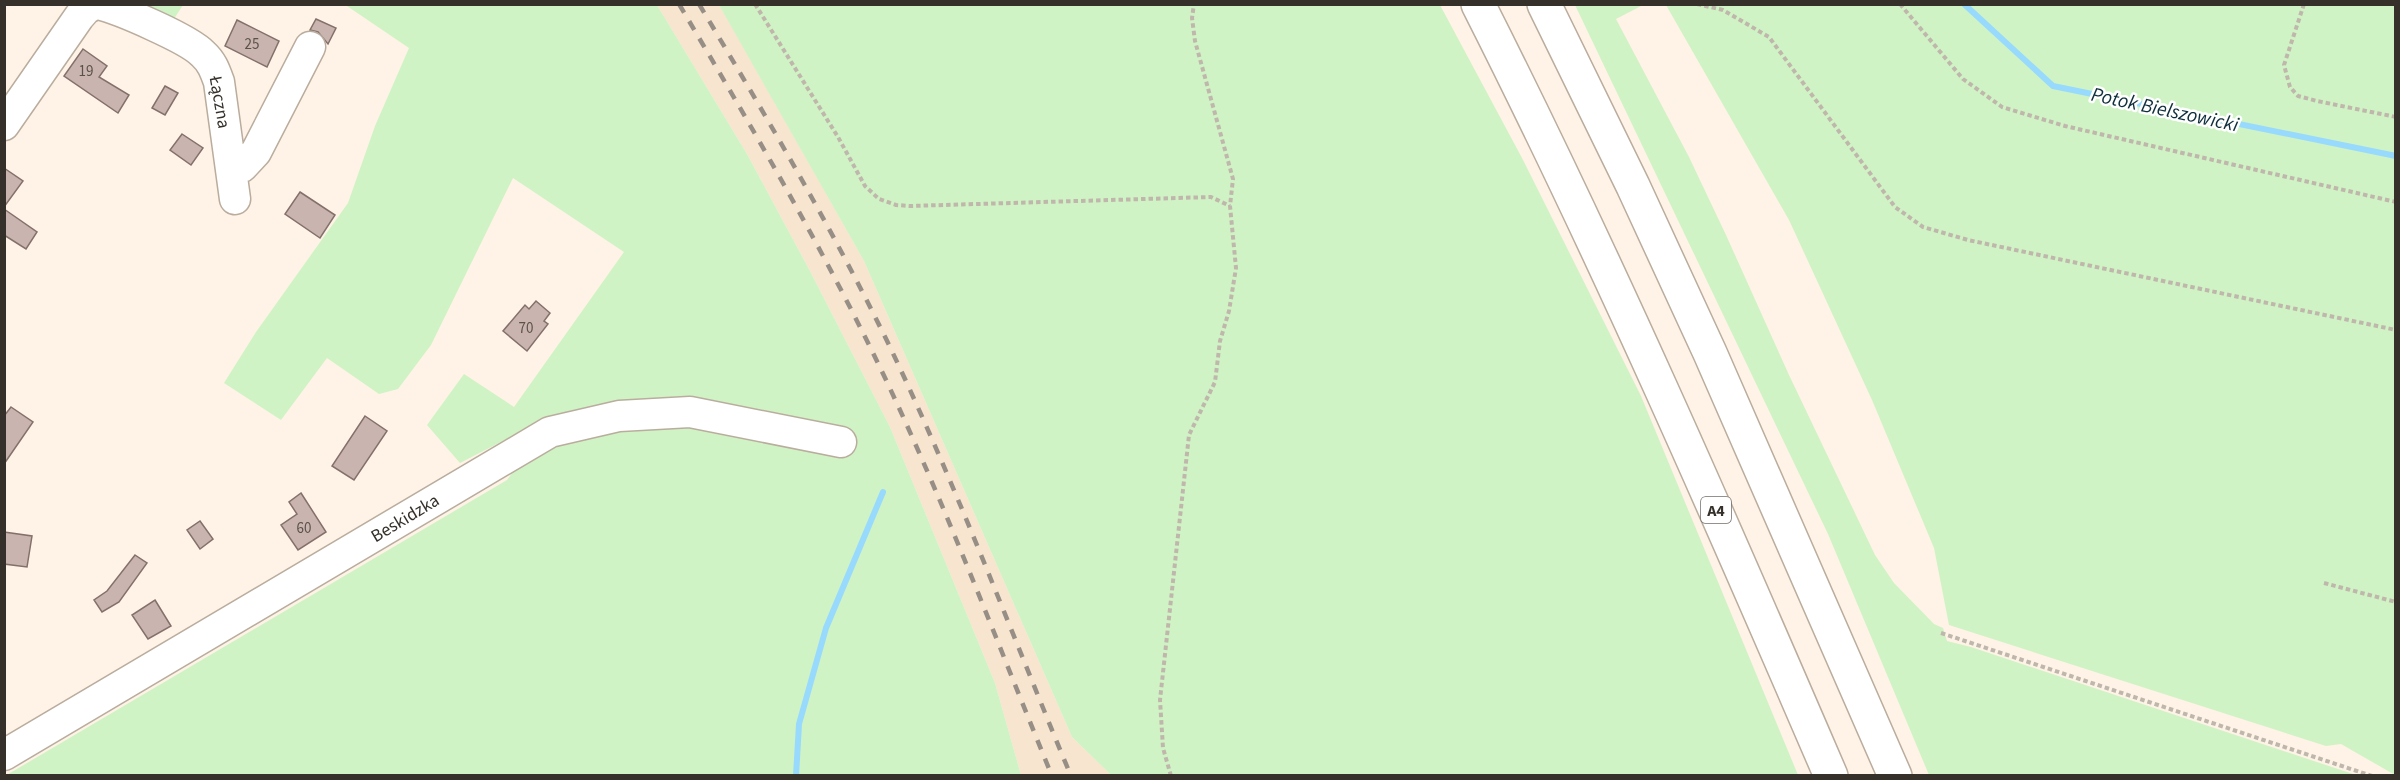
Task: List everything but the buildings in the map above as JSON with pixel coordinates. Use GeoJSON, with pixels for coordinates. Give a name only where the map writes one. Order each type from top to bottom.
{"type":"FeatureCollection","features":[{"type":"Feature","properties":{"kind":"highway","name":"A4"},"geometry":{"type":"LineString","coordinates":[[1478,4],[1568,186],[1663,392],[1831,776]]}},
{"type":"Feature","properties":{"kind":"highway"},"geometry":{"type":"LineString","coordinates":[[1544,4],[1710,353],[1895,776]]}},
{"type":"Feature","properties":{"kind":"street","name":"Łączna"},"geometry":{"type":"LineString","coordinates":[[4,125],[79,17],[86,9],[96,4],[181,38],[205,55],[213,66],[219,82],[233,184],[242,167],[256,152],[310,46]]}},
{"type":"Feature","properties":{"kind":"street","name":"Beskidzka"},"geometry":{"type":"LineString","coordinates":[[4,755],[550,432],[619,416],[690,412],[841,442]]}},
{"type":"Feature","properties":{"kind":"path"},"geometry":{"type":"LineString","coordinates":[[755,4],[838,137],[865,186],[879,199],[896,205],[910,206],[1211,197],[1230,206]]}},
{"type":"Feature","properties":{"kind":"path"},"geometry":{"type":"LineString","coordinates":[[1172,776],[1163,748],[1160,700],[1189,435],[1215,382],[1220,341],[1229,311],[1236,268],[1230,206],[1233,179],[1195,41],[1192,18],[1194,4]]}},
{"type":"Feature","properties":{"kind":"path"},"geometry":{"type":"LineString","coordinates":[[1696,4],[1723,10],[1769,37],[1895,207],[1923,227],[1968,240],[2396,330]]}},
{"type":"Feature","properties":{"kind":"path"},"geometry":{"type":"LineString","coordinates":[[1900,4],[1963,79],[2002,107],[2065,126],[2396,202]]}},
{"type":"Feature","properties":{"kind":"path"},"geometry":{"type":"LineString","coordinates":[[2304,4],[2284,65],[2290,87],[2298,96],[2396,117]]}},
{"type":"Feature","properties":{"kind":"path"},"geometry":{"type":"LineString","coordinates":[[2325,583],[2396,602]]}},
{"type":"Feature","properties":{"kind":"path"},"geometry":{"type":"LineString","coordinates":[[1941,633],[2372,776]]}},
{"type":"Feature","properties":{"kind":"shaded area"},"geometry":{"type":"Polygon","coordinates":[[[657,5],[719,5],[724,13],[864,261],[1072,737],[1111,775],[1021,775],[995,683],[890,427],[747,154],[657,5]]]}},
{"type":"Feature","properties":{"kind":"green space"},"geometry":{"type":"Polygon","coordinates":[[[344,4],[657,5],[747,154],[890,427],[995,683],[1021,775],[5,776],[507,480],[555,414],[460,463],[427,425],[464,374],[514,407],[624,252],[513,178],[431,345],[398,389],[379,394],[327,358],[281,420],[224,383],[256,332],[348,203],[375,126],[409,48],[344,4]]]}},
{"type":"Feature","properties":{"kind":"green space"},"geometry":{"type":"Polygon","coordinates":[[[118,5],[183,5],[170,25],[118,5]]]}},
{"type":"Feature","properties":{"kind":"green space"},"geometry":{"type":"Polygon","coordinates":[[[719,5],[1440,5],[1522,158],[1641,396],[1798,775],[1111,775],[1072,737],[864,261],[719,5]]]}},
{"type":"Feature","properties":{"kind":"green space"},"geometry":{"type":"Polygon","coordinates":[[[1575,5],[1643,5],[1616,19],[1689,157],[1875,555],[1894,583],[1934,624],[1943,628],[1947,641],[2356,775],[1929,775],[1828,534],[1575,5]]]}},
{"type":"Feature","properties":{"kind":"green space"},"geometry":{"type":"Polygon","coordinates":[[[1666,5],[2395,5],[2395,775],[2341,744],[2326,746],[1949,625],[1934,548],[1872,400],[1789,220],[1666,5]]]}},
{"type":"Feature","properties":{"kind":"waterway","name":"Potok Bielszowicki"},"geometry":{"type":"LineString","coordinates":[[1964,4],[2053,86],[2396,156]]}},
{"type":"Feature","properties":{"kind":"waterway"},"geometry":{"type":"LineString","coordinates":[[796,776],[799,724],[826,628],[883,492]]}},
{"type":"Feature","properties":{"kind":"railway"},"geometry":{"type":"LineString","coordinates":[[679,4],[804,220],[873,353],[944,510],[1052,776]]}},
{"type":"Feature","properties":{"kind":"railway"},"geometry":{"type":"LineString","coordinates":[[699,4],[822,215],[889,345],[960,505],[1071,776]]}}]}
